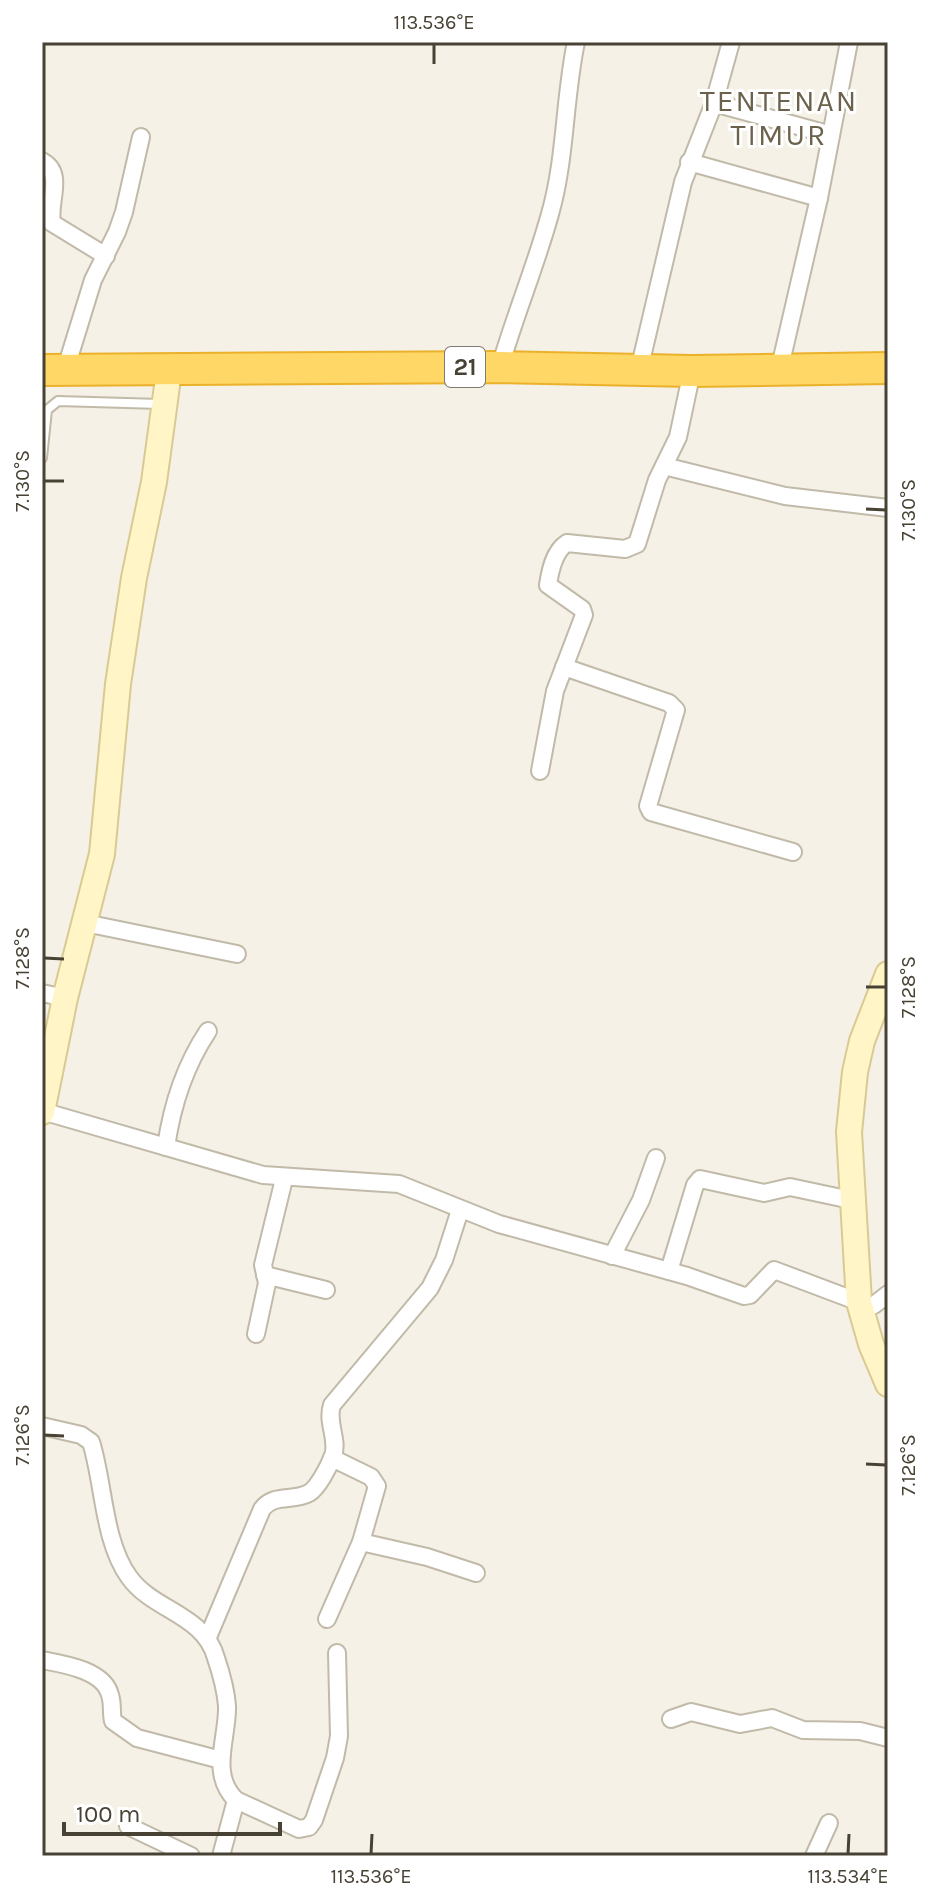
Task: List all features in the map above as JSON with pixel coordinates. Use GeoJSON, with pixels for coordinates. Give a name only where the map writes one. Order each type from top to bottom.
{"type":"FeatureCollection","features":[{"type":"Feature","properties":{"kind":"highway","name":"21"},"geometry":{"type":"LineString","coordinates":[[54,370],[500,367],[779,371],[888,368]]}},
{"type":"Feature","properties":{"kind":"street"},"geometry":{"type":"LineString","coordinates":[[500,367],[550,213],[560,167],[568,81],[576,42]]}},
{"type":"Feature","properties":{"kind":"street"},"geometry":{"type":"LineString","coordinates":[[639,370],[689,162],[714,103],[731,42]]}},
{"type":"Feature","properties":{"kind":"street"},"geometry":{"type":"LineString","coordinates":[[779,371],[819,198],[849,42]]}},
{"type":"Feature","properties":{"kind":"street"},"geometry":{"type":"LineString","coordinates":[[714,103],[831,135]]}},
{"type":"Feature","properties":{"kind":"street"},"geometry":{"type":"LineString","coordinates":[[54,370],[124,212],[141,137]]}},
{"type":"Feature","properties":{"kind":"street"},"geometry":{"type":"LineString","coordinates":[[42,161],[51,165],[55,173],[50,214],[52,223],[106,256]]}},
{"type":"Feature","properties":{"kind":"street"},"geometry":{"type":"LineString","coordinates":[[689,162],[819,198]]}},
{"type":"Feature","properties":{"kind":"street"},"geometry":{"type":"LineString","coordinates":[[169,371],[118,684],[102,854],[85,923],[54,996],[42,1112],[263,1175],[284,1179],[399,1184],[499,1224],[669,1271],[747,1297],[774,1270],[860,1306],[874,1305],[888,1294]]}},
{"type":"Feature","properties":{"kind":"street"},"geometry":{"type":"LineString","coordinates":[[540,771],[555,691],[584,615],[582,609],[548,585],[554,561],[567,543],[625,549],[637,544],[664,466],[678,437],[692,371]]}},
{"type":"Feature","properties":{"kind":"street"},"geometry":{"type":"LineString","coordinates":[[664,466],[785,496],[888,508]]}},
{"type":"Feature","properties":{"kind":"street"},"geometry":{"type":"LineString","coordinates":[[564,667],[669,703],[676,710],[652,785],[648,806],[651,812],[793,852]]}},
{"type":"Feature","properties":{"kind":"street"},"geometry":{"type":"LineString","coordinates":[[85,923],[237,954]]}},
{"type":"Feature","properties":{"kind":"street"},"geometry":{"type":"LineString","coordinates":[[888,974],[862,1041],[850,1122],[851,1200],[860,1306],[888,1384]]}},
{"type":"Feature","properties":{"kind":"street"},"geometry":{"type":"LineString","coordinates":[[166,1147],[182,1080],[189,1061],[208,1031]]}},
{"type":"Feature","properties":{"kind":"street"},"geometry":{"type":"LineString","coordinates":[[612,1256],[641,1200],[656,1158]]}},
{"type":"Feature","properties":{"kind":"street"},"geometry":{"type":"LineString","coordinates":[[256,1334],[267,1283],[263,1265],[284,1179]]}},
{"type":"Feature","properties":{"kind":"street"},"geometry":{"type":"LineString","coordinates":[[669,1271],[695,1185],[700,1179],[764,1193],[790,1187],[851,1200]]}},
{"type":"Feature","properties":{"kind":"street"},"geometry":{"type":"LineString","coordinates":[[208,1637],[262,1509],[273,1500],[311,1492],[332,1458],[335,1447],[329,1419],[332,1405],[430,1288],[463,1211]]}},
{"type":"Feature","properties":{"kind":"street"},"geometry":{"type":"LineString","coordinates":[[265,1275],[326,1290]]}},
{"type":"Feature","properties":{"kind":"street"},"geometry":{"type":"LineString","coordinates":[[42,1426],[89,1438],[109,1525],[123,1567],[139,1587],[208,1637],[217,1658],[227,1706],[221,1760],[225,1784],[236,1800],[299,1829],[309,1827],[314,1820],[335,1758],[339,1736],[337,1653]]}},
{"type":"Feature","properties":{"kind":"street"},"geometry":{"type":"LineString","coordinates":[[327,1619],[361,1542],[375,1496],[375,1480],[332,1458]]}},
{"type":"Feature","properties":{"kind":"street"},"geometry":{"type":"LineString","coordinates":[[361,1542],[427,1557],[476,1573]]}},
{"type":"Feature","properties":{"kind":"street"},"geometry":{"type":"LineString","coordinates":[[42,1660],[74,1666],[101,1681],[111,1695],[113,1721],[127,1733],[221,1760]]}},
{"type":"Feature","properties":{"kind":"street"},"geometry":{"type":"LineString","coordinates":[[671,1719],[691,1712],[740,1724],[772,1718],[803,1730],[860,1731],[888,1738]]}},
{"type":"Feature","properties":{"kind":"street"},"geometry":{"type":"LineString","coordinates":[[221,1856],[236,1800]]}},
{"type":"Feature","properties":{"kind":"street"},"geometry":{"type":"LineString","coordinates":[[814,1856],[829,1823]]}},
{"type":"Feature","properties":{"kind":"street"},"geometry":{"type":"LineString","coordinates":[[128,1826],[191,1856]]}},
{"type":"Feature","properties":{"kind":"lane"},"geometry":{"type":"LineString","coordinates":[[42,458],[47,410],[58,401],[165,404]]}},
{"type":"Feature","properties":{"kind":"district","name":"TENTENAN TIMUR"},"geometry":{"type":"Point","coordinates":[779,118]}}]}
